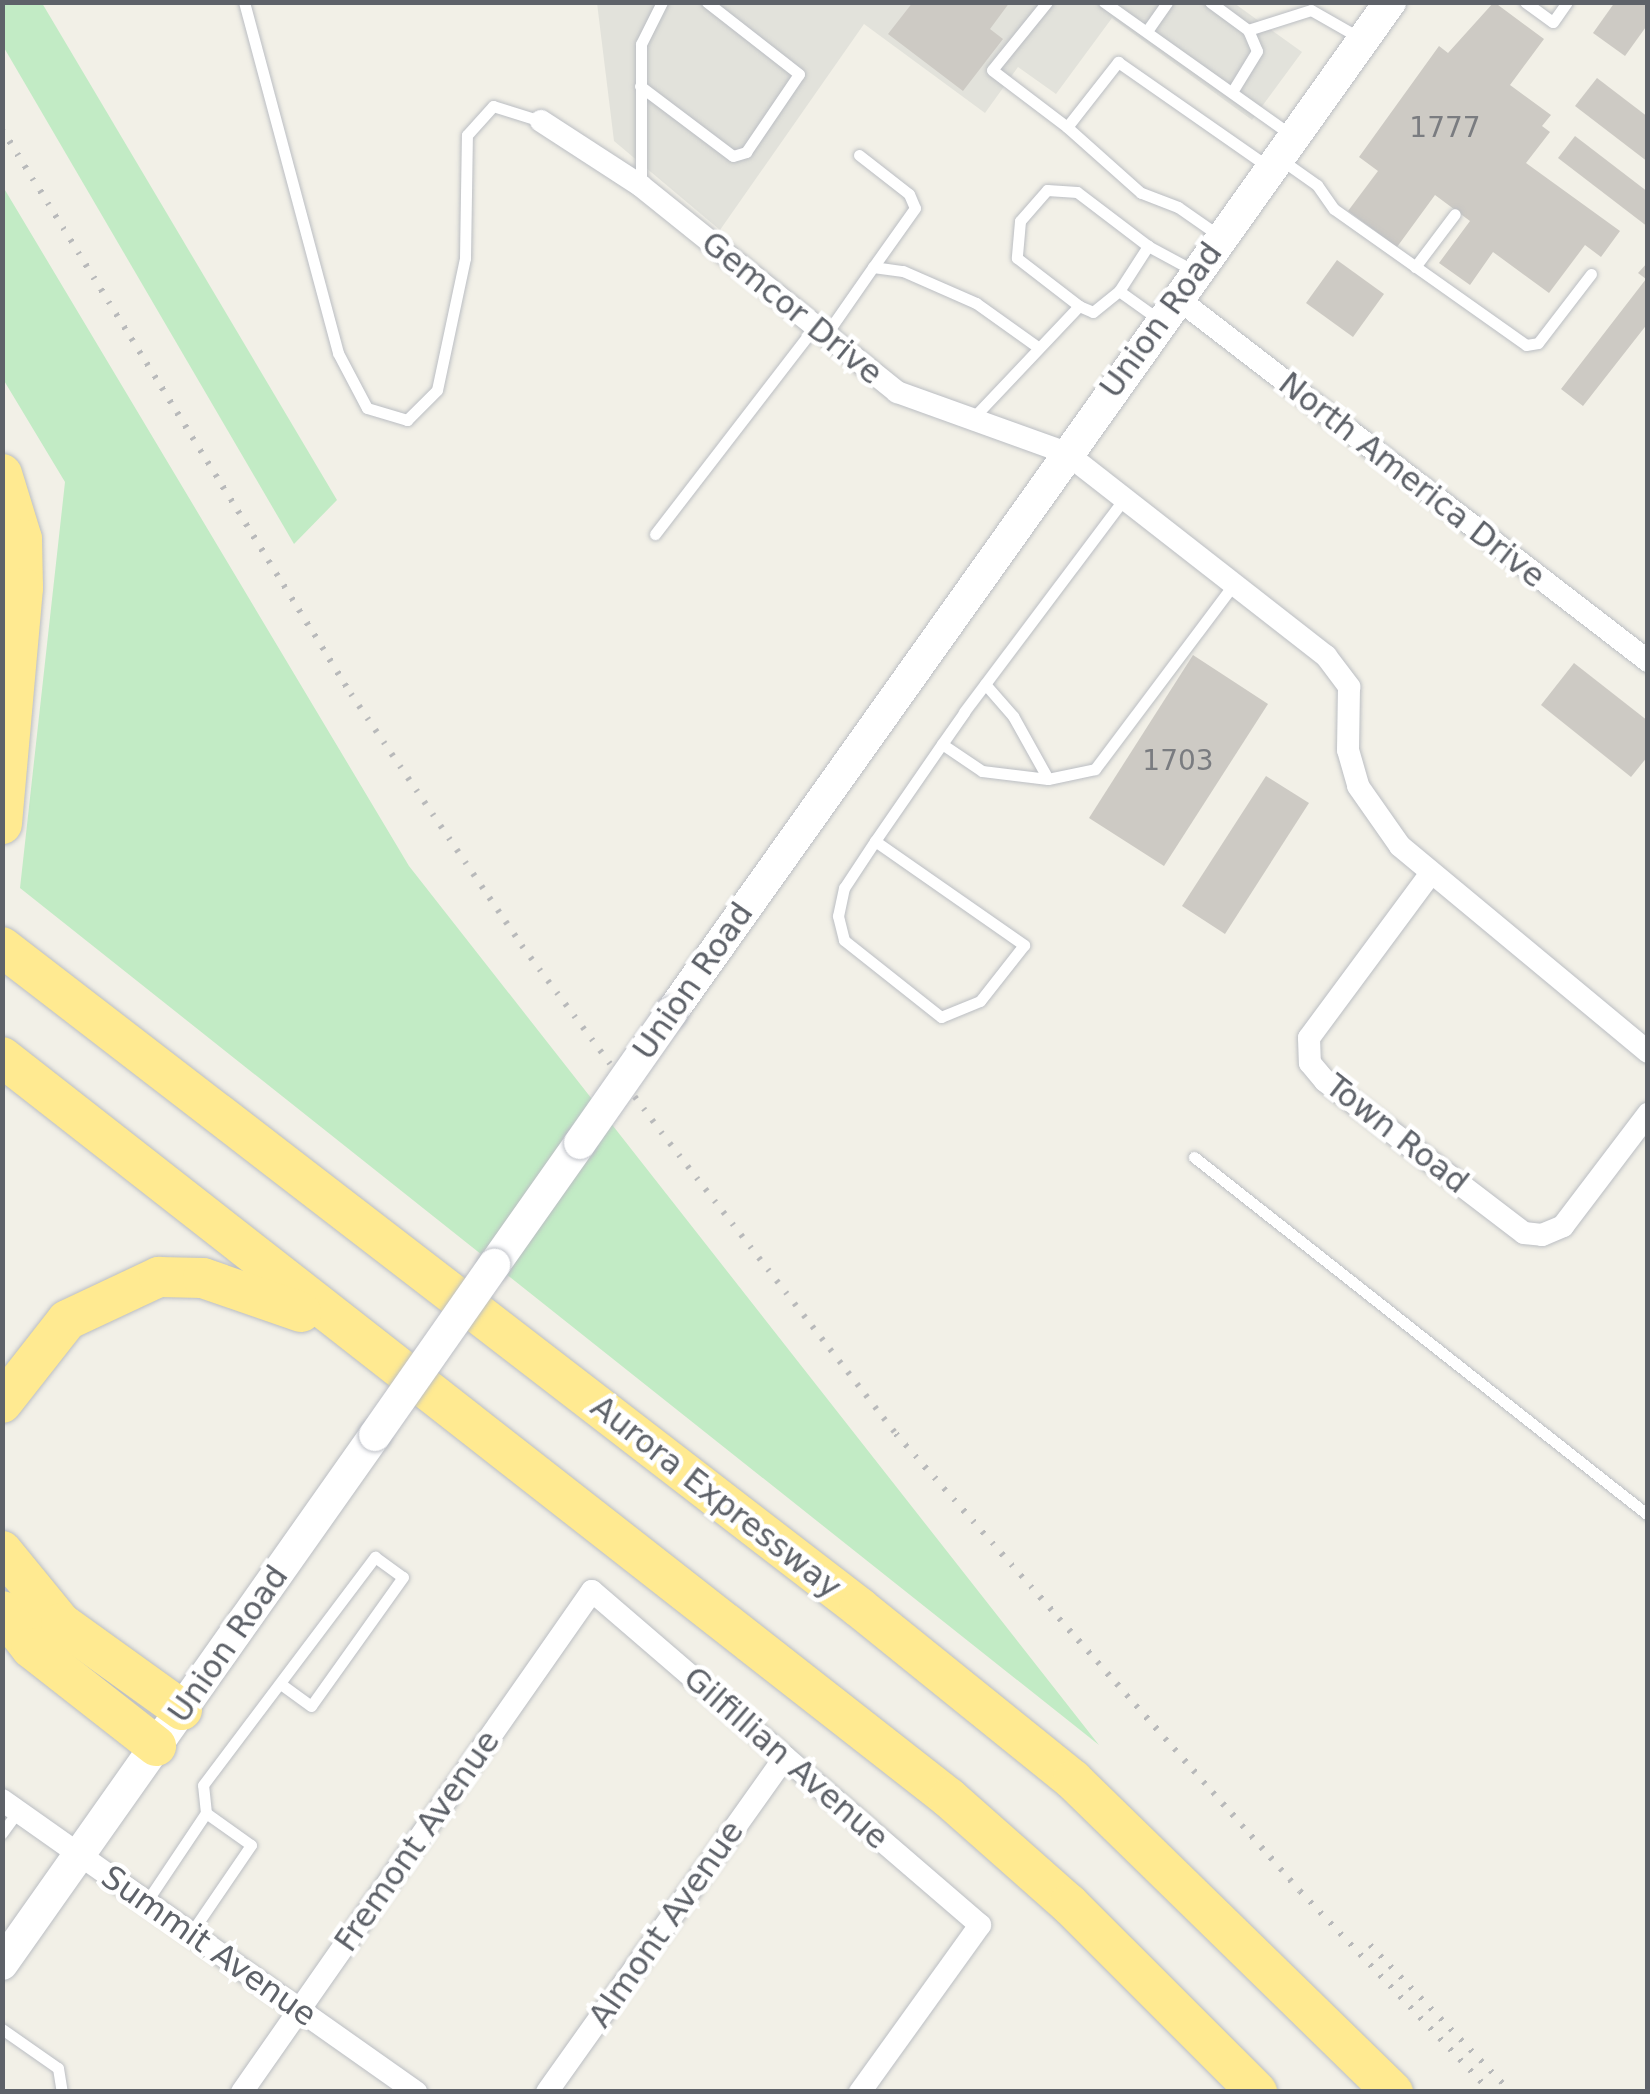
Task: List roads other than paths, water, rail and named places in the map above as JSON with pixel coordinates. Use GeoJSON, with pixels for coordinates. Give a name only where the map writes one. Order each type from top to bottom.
{"type":"FeatureCollection","features":[{"type":"Feature","properties":{"kind":"highway"},"geometry":{"type":"LineString","coordinates":[[2,474],[22,538],[23,588],[2,824]]}},
{"type":"Feature","properties":{"kind":"highway"},"geometry":{"type":"LineString","coordinates":[[2,532],[8,591],[2,642]]}},
{"type":"Feature","properties":{"kind":"highway","name":"Aurora Expressway"},"geometry":{"type":"LineString","coordinates":[[2,947],[860,1608],[1073,1780],[1393,2092]]}},
{"type":"Feature","properties":{"kind":"highway"},"geometry":{"type":"LineString","coordinates":[[2,1057],[347,1332],[949,1798],[1069,1904],[1257,2092]]}},
{"type":"Feature","properties":{"kind":"highway"},"geometry":{"type":"LineString","coordinates":[[2,1403],[67,1320],[160,1277],[203,1278],[256,1293],[347,1332]]}},
{"type":"Feature","properties":{"kind":"highway"},"geometry":{"type":"LineString","coordinates":[[5,1545],[62,1622],[182,1710]]}},
{"type":"Feature","properties":{"kind":"highway"},"geometry":{"type":"LineString","coordinates":[[2,1611],[31,1648],[156,1746]]}},
{"type":"Feature","properties":{"kind":"main road","name":"Union Road"},"geometry":{"type":"LineString","coordinates":[[3,1962],[1066,453],[1390,2]]}},
{"type":"Feature","properties":{"kind":"street","name":"Gemcor Drive"},"geometry":{"type":"LineString","coordinates":[[541,121],[640,186],[897,392],[1066,453]]}},
{"type":"Feature","properties":{"kind":"street","name":"North America Drive"},"geometry":{"type":"LineString","coordinates":[[1178,297],[1648,661]]}},
{"type":"Feature","properties":{"kind":"street"},"geometry":{"type":"LineString","coordinates":[[1066,453],[1326,656],[1349,687],[1348,750],[1358,786],[1400,846],[1648,1052]]}},
{"type":"Feature","properties":{"kind":"street","name":"Town Road"},"geometry":{"type":"LineString","coordinates":[[1431,873],[1308,1038],[1310,1063],[1325,1081],[1524,1232],[1542,1234],[1562,1226],[1648,1114]]}},
{"type":"Feature","properties":{"kind":"street","name":"Gilfillian Avenue"},"geometry":{"type":"LineString","coordinates":[[592,1590],[980,1925],[860,2092]]}},
{"type":"Feature","properties":{"kind":"street","name":"Fremont Avenue"},"geometry":{"type":"LineString","coordinates":[[242,2092],[592,1590]]}},
{"type":"Feature","properties":{"kind":"street","name":"Almont Avenue"},"geometry":{"type":"LineString","coordinates":[[547,2092],[785,1756]]}},
{"type":"Feature","properties":{"kind":"street","name":"Summit Avenue"},"geometry":{"type":"LineString","coordinates":[[10,1806],[416,2092]]}},
{"type":"Feature","properties":{"kind":"lane"},"geometry":{"type":"LineString","coordinates":[[244,2],[338,354],[368,408],[406,420],[437,390],[465,258],[468,135],[493,106],[541,121]]}},
{"type":"Feature","properties":{"kind":"lane"},"geometry":{"type":"LineString","coordinates":[[640,186],[641,44],[662,2]]}},
{"type":"Feature","properties":{"kind":"lane"},"geometry":{"type":"LineString","coordinates":[[640,86],[733,156],[746,152],[799,74],[707,2]]}},
{"type":"Feature","properties":{"kind":"lane"},"geometry":{"type":"LineString","coordinates":[[1047,2],[992,70],[1067,127],[1141,193],[1178,207],[1221,238]]}},
{"type":"Feature","properties":{"kind":"lane"},"geometry":{"type":"LineString","coordinates":[[1104,2],[1232,92],[1281,154],[1316,185],[1334,209],[1526,346],[1538,343],[1590,274]]}},
{"type":"Feature","properties":{"kind":"lane"},"geometry":{"type":"LineString","coordinates":[[1147,31],[1168,2]]}},
{"type":"Feature","properties":{"kind":"lane"},"geometry":{"type":"LineString","coordinates":[[1210,2],[1258,39],[1257,51],[1232,92]]}},
{"type":"Feature","properties":{"kind":"lane"},"geometry":{"type":"LineString","coordinates":[[1525,2],[1553,22],[1567,2]]}},
{"type":"Feature","properties":{"kind":"lane"},"geometry":{"type":"LineString","coordinates":[[1248,30],[1313,6],[1364,40]]}},
{"type":"Feature","properties":{"kind":"lane"},"geometry":{"type":"LineString","coordinates":[[1067,127],[1118,62],[1281,154]]}},
{"type":"Feature","properties":{"kind":"lane"},"geometry":{"type":"LineString","coordinates":[[654,534],[874,267],[915,208],[910,194],[859,156]]}},
{"type":"Feature","properties":{"kind":"lane"},"geometry":{"type":"LineString","coordinates":[[1148,246],[1120,291],[1093,312],[1079,306],[1017,258],[1020,221],[1047,190],[1077,192],[1148,246],[1178,297]]}},
{"type":"Feature","properties":{"kind":"lane"},"geometry":{"type":"LineString","coordinates":[[1415,267],[1455,214]]}},
{"type":"Feature","properties":{"kind":"lane"},"geometry":{"type":"LineString","coordinates":[[874,267],[903,271],[976,303],[1039,348]]}},
{"type":"Feature","properties":{"kind":"lane"},"geometry":{"type":"LineString","coordinates":[[1120,291],[1178,297]]}},
{"type":"Feature","properties":{"kind":"lane"},"geometry":{"type":"LineString","coordinates":[[972,419],[1079,306]]}},
{"type":"Feature","properties":{"kind":"lane"},"geometry":{"type":"LineString","coordinates":[[875,842],[1024,945],[980,1001],[941,1017],[844,940],[838,916],[844,888],[875,842],[942,744],[985,684],[1124,499]]}},
{"type":"Feature","properties":{"kind":"lane"},"geometry":{"type":"LineString","coordinates":[[942,744],[982,771],[1048,779],[1095,769],[1234,584]]}},
{"type":"Feature","properties":{"kind":"lane"},"geometry":{"type":"LineString","coordinates":[[985,684],[1012,716],[1048,779]]}},
{"type":"Feature","properties":{"kind":"lane"},"geometry":{"type":"LineString","coordinates":[[1194,1157],[1648,1515]]}},
{"type":"Feature","properties":{"kind":"lane"},"geometry":{"type":"LineString","coordinates":[[147,1900],[206,1813],[204,1785],[283,1686],[375,1557],[403,1577],[311,1706],[283,1686]]}},
{"type":"Feature","properties":{"kind":"lane"},"geometry":{"type":"LineString","coordinates":[[2,1833],[10,1806]]}},
{"type":"Feature","properties":{"kind":"lane"},"geometry":{"type":"LineString","coordinates":[[191,1932],[251,1844],[206,1813]]}},
{"type":"Feature","properties":{"kind":"lane"},"geometry":{"type":"LineString","coordinates":[[2,2029],[58,2068],[62,2092]]}},
{"type":"Feature","properties":{"kind":"railway"},"geometry":{"type":"LineString","coordinates":[[2,129],[351,694],[522,946],[661,1132],[896,1434],[1300,1891],[1491,2092]]}},
{"type":"Feature","properties":{"kind":"railway"},"geometry":{"type":"LineString","coordinates":[[1370,1945],[1511,2092]]}}]}
